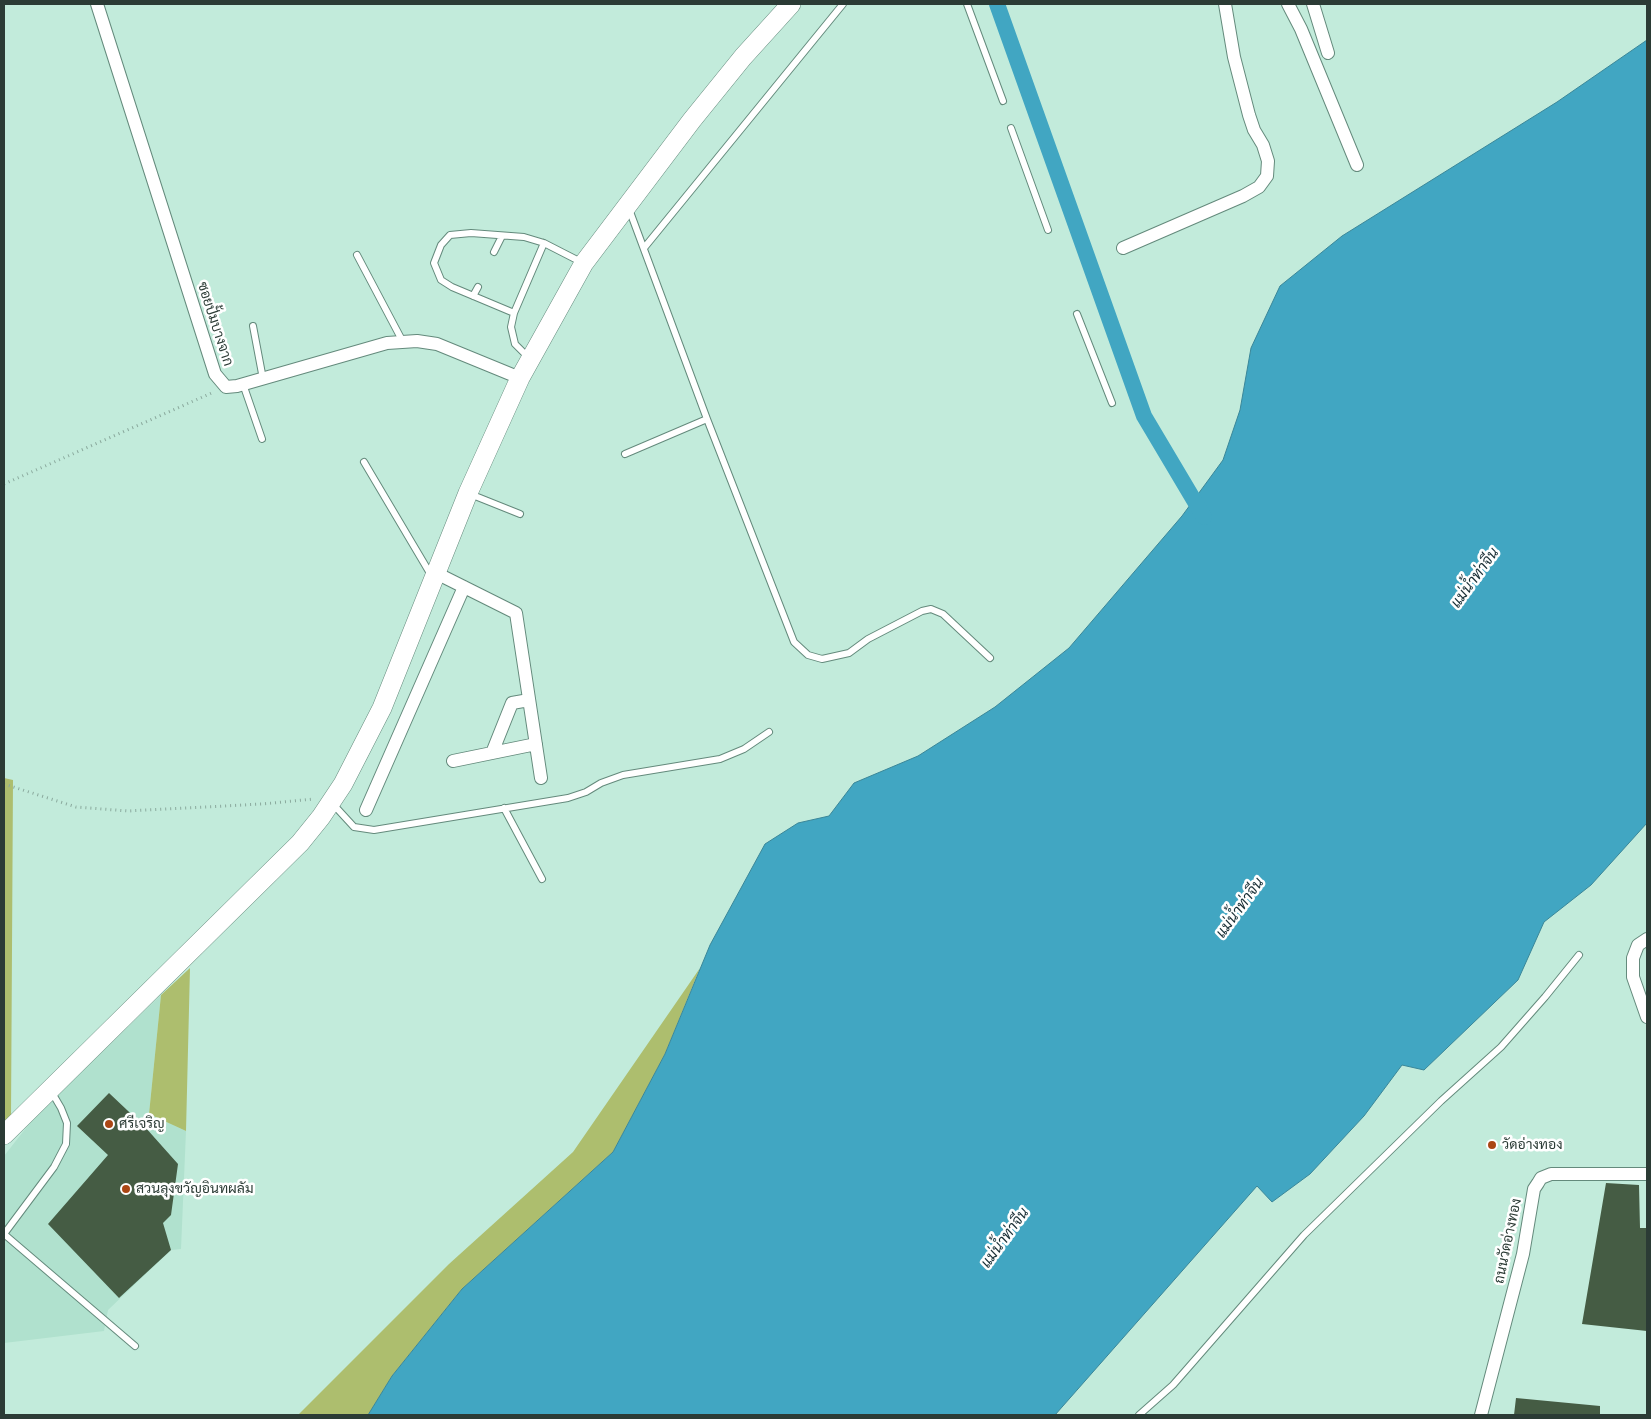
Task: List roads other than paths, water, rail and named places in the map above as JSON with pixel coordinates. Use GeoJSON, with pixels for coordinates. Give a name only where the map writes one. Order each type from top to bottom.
{"type":"FeatureCollection","features":[{"type":"Feature","properties":{"kind":"main road"},"geometry":{"type":"LineString","coordinates":[[4,1135],[49,1088],[300,843],[329,806],[362,750],[382,708],[468,493],[520,378],[584,264],[692,120],[743,57],[792,4]]}},
{"type":"Feature","properties":{"kind":"street","name":"ซอยปั้มบางจาก"},"geometry":{"type":"LineString","coordinates":[[97,4],[215,374],[226,386],[237,386],[388,343],[416,341],[437,344],[520,378]]}},
{"type":"Feature","properties":{"kind":"street"},"geometry":{"type":"LineString","coordinates":[[1123,248],[1243,196],[1259,187],[1266,176],[1268,161],[1249,115],[1234,58],[1225,4]]}},
{"type":"Feature","properties":{"kind":"street"},"geometry":{"type":"LineString","coordinates":[[1288,4],[1301,30],[1357,165]]}},
{"type":"Feature","properties":{"kind":"street"},"geometry":{"type":"LineString","coordinates":[[1313,4],[1328,53]]}},
{"type":"Feature","properties":{"kind":"street"},"geometry":{"type":"LineString","coordinates":[[434,576],[464,587],[516,613],[542,778]]}},
{"type":"Feature","properties":{"kind":"street"},"geometry":{"type":"LineString","coordinates":[[366,810],[464,587]]}},
{"type":"Feature","properties":{"kind":"street"},"geometry":{"type":"LineString","coordinates":[[492,753],[512,703],[529,700]]}},
{"type":"Feature","properties":{"kind":"street"},"geometry":{"type":"LineString","coordinates":[[453,761],[536,744]]}},
{"type":"Feature","properties":{"kind":"street"},"geometry":{"type":"LineString","coordinates":[[1647,939],[1638,945],[1633,958],[1634,977],[1647,1017]]}},
{"type":"Feature","properties":{"kind":"street","name":"ถนนวัดอ่างทอง"},"geometry":{"type":"LineString","coordinates":[[1481,1415],[1523,1254],[1534,1189],[1538,1183],[1542,1178],[1551,1174],[1647,1174]]}},
{"type":"Feature","properties":{"kind":"lane"},"geometry":{"type":"LineString","coordinates":[[644,248],[843,4]]}},
{"type":"Feature","properties":{"kind":"lane"},"geometry":{"type":"LineString","coordinates":[[967,4],[1003,101]]}},
{"type":"Feature","properties":{"kind":"lane"},"geometry":{"type":"LineString","coordinates":[[1011,128],[1048,230]]}},
{"type":"Feature","properties":{"kind":"lane"},"geometry":{"type":"LineString","coordinates":[[628,205],[794,642],[808,655],[822,659],[849,653],[868,640],[922,611],[931,609],[942,614],[990,658]]}},
{"type":"Feature","properties":{"kind":"lane"},"geometry":{"type":"LineString","coordinates":[[514,313],[441,280],[434,263],[441,245],[450,235],[471,233],[524,237],[544,242],[584,264]]}},
{"type":"Feature","properties":{"kind":"lane"},"geometry":{"type":"LineString","coordinates":[[494,252],[502,236]]}},
{"type":"Feature","properties":{"kind":"lane"},"geometry":{"type":"LineString","coordinates":[[530,359],[515,344],[511,327],[514,313],[544,242]]}},
{"type":"Feature","properties":{"kind":"lane"},"geometry":{"type":"LineString","coordinates":[[357,255],[403,342]]}},
{"type":"Feature","properties":{"kind":"lane"},"geometry":{"type":"LineString","coordinates":[[473,296],[478,287]]}},
{"type":"Feature","properties":{"kind":"lane"},"geometry":{"type":"LineString","coordinates":[[1077,314],[1112,403]]}},
{"type":"Feature","properties":{"kind":"lane"},"geometry":{"type":"LineString","coordinates":[[253,326],[263,379]]}},
{"type":"Feature","properties":{"kind":"lane"},"geometry":{"type":"LineString","coordinates":[[243,384],[262,439]]}},
{"type":"Feature","properties":{"kind":"lane"},"geometry":{"type":"LineString","coordinates":[[624,454],[708,419]]}},
{"type":"Feature","properties":{"kind":"lane"},"geometry":{"type":"LineString","coordinates":[[364,462],[434,576]]}},
{"type":"Feature","properties":{"kind":"lane"},"geometry":{"type":"LineString","coordinates":[[468,493],[520,514]]}},
{"type":"Feature","properties":{"kind":"lane"},"geometry":{"type":"LineString","coordinates":[[329,806],[354,826],[374,830],[568,798],[623,775],[720,759],[744,749],[769,732]]}},
{"type":"Feature","properties":{"kind":"lane"},"geometry":{"type":"LineString","coordinates":[[504,808],[542,879]]}},
{"type":"Feature","properties":{"kind":"lane"},"geometry":{"type":"LineString","coordinates":[[1139,1415],[1173,1385],[1304,1235],[1441,1101],[1501,1047],[1579,955]]}},
{"type":"Feature","properties":{"kind":"lane"},"geometry":{"type":"LineString","coordinates":[[49,1088],[61,1108],[67,1123],[66,1144],[54,1167],[4,1234],[135,1346]]}},
{"type":"Feature","properties":{"kind":"water","name":"แม่น้ำท่าจีน"},"geometry":{"type":"Polygon","coordinates":[[[1647,40],[1647,823],[1591,885],[1544,922],[1518,980],[1424,1070],[1402,1065],[1364,1116],[1310,1174],[1272,1202],[1257,1186],[1055,1415],[368,1415],[392,1376],[462,1289],[613,1152],[665,1054],[710,945],[765,844],[798,823],[829,816],[854,783],[918,756],[995,707],[1069,648],[1182,516],[1223,460],[1240,410],[1251,348],[1280,286],[1342,236],[1557,102],[1647,40]]]}},
{"type":"Feature","properties":{"kind":"waterway"},"geometry":{"type":"LineString","coordinates":[[997,4],[1144,416],[1204,517]]}},
{"type":"Feature","properties":{"kind":"place","name":"ศรีเจริญ"},"geometry":{"type":"Point","coordinates":[109,1124]}},
{"type":"Feature","properties":{"kind":"place","name":"วัดอ่างทอง"},"geometry":{"type":"Point","coordinates":[1492,1145]}},
{"type":"Feature","properties":{"kind":"place","name":"สวนลุงขวัญอินทผลัม"},"geometry":{"type":"Point","coordinates":[126,1189]}}]}
